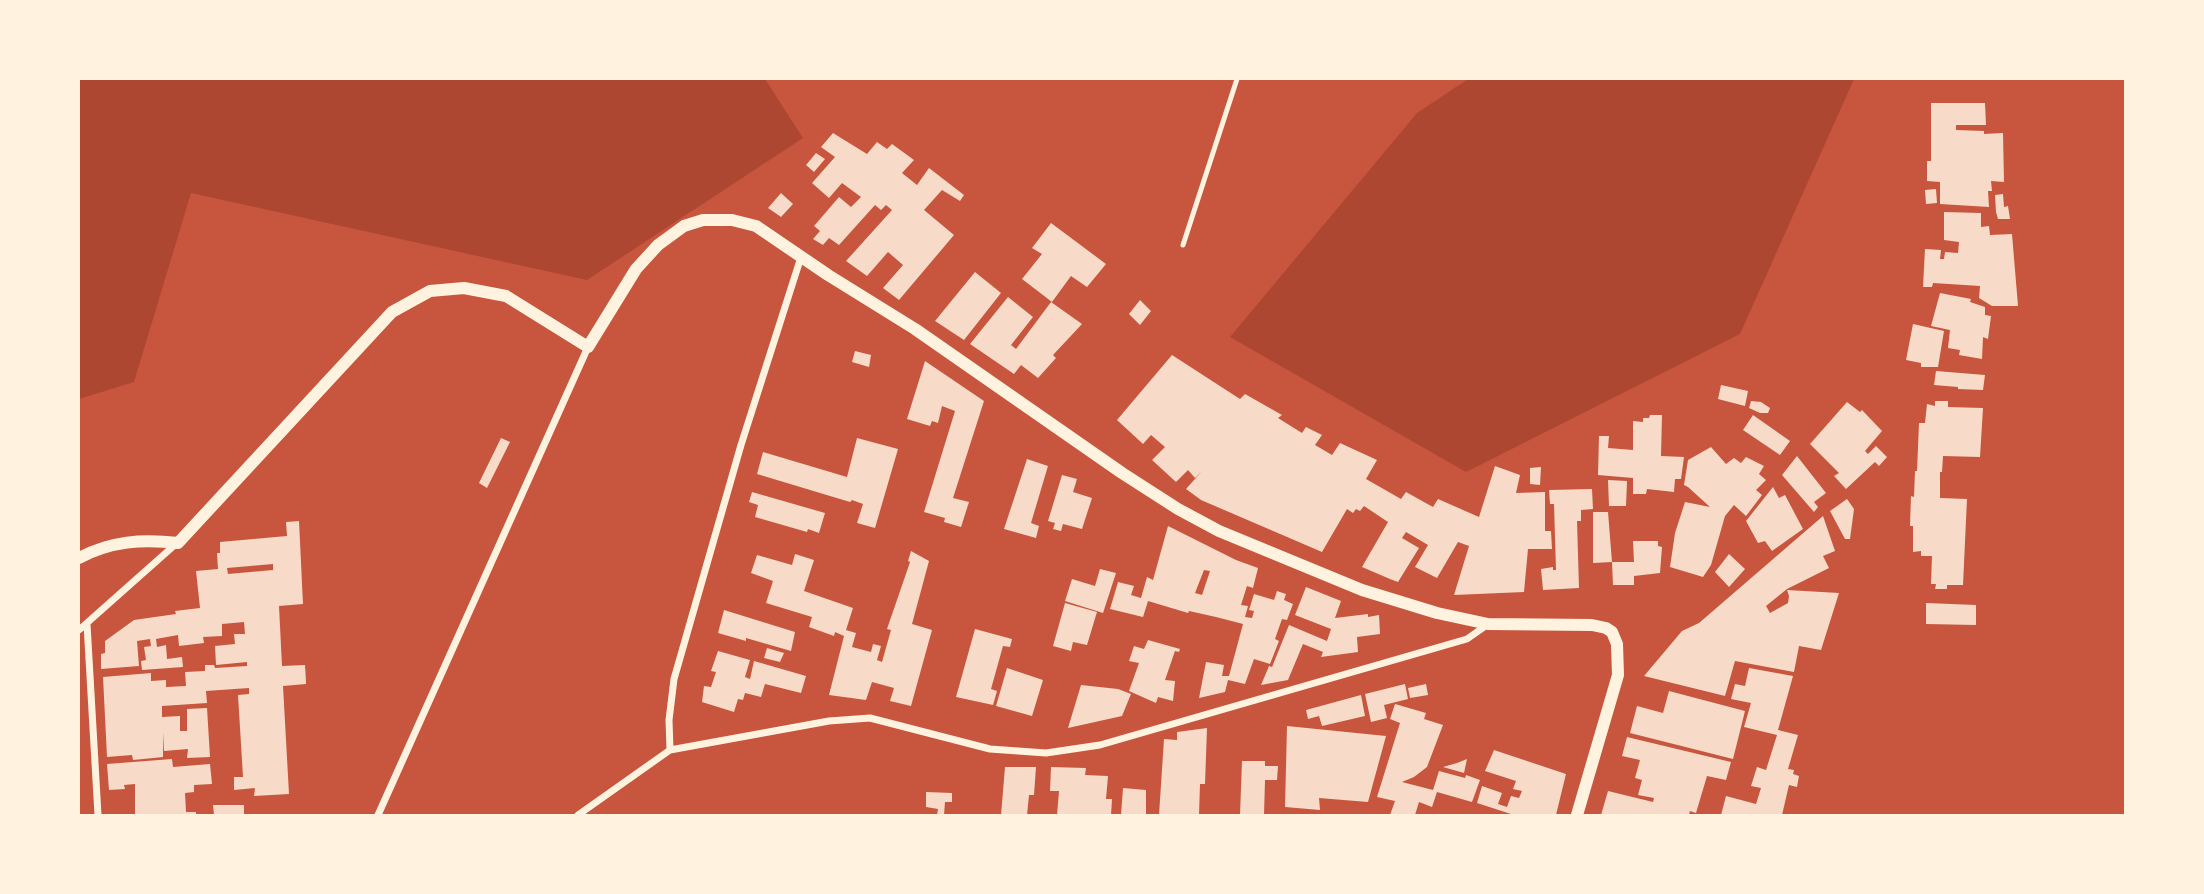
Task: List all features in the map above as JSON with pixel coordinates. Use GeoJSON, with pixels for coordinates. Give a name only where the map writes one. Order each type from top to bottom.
{"type":"FeatureCollection","features":[{"type":"Feature","properties":{"kind":"street"},"geometry":{"type":"LineString","coordinates":[[378,815],[588,347],[636,269],[658,245],[684,226],[703,220],[732,220],[756,226],[915,329],[1178,509],[1219,531],[1362,590],[1437,613],[1488,624],[1599,626],[1612,632],[1617,644],[1618,675],[1577,815]]}},
{"type":"Feature","properties":{"kind":"street"},"geometry":{"type":"LineString","coordinates":[[670,750],[669,720],[674,679],[741,445],[801,257]]}},
{"type":"Feature","properties":{"kind":"street"},"geometry":{"type":"LineString","coordinates":[[79,630],[177,543],[392,312],[430,291],[464,288],[506,296],[588,347]]}},
{"type":"Feature","properties":{"kind":"street"},"geometry":{"type":"LineString","coordinates":[[79,558],[92,551],[122,543],[149,540],[177,543]]}},
{"type":"Feature","properties":{"kind":"street"},"geometry":{"type":"LineString","coordinates":[[87,624],[98,815]]}},
{"type":"Feature","properties":{"kind":"street"},"geometry":{"type":"LineString","coordinates":[[578,815],[670,750],[829,721],[870,718],[989,749],[1046,753],[1100,745],[1467,639],[1488,624]]}},
{"type":"Feature","properties":{"kind":"lane"},"geometry":{"type":"LineString","coordinates":[[1183,245],[1237,79]]}},
{"type":"Feature","properties":{"kind":"shaded area"},"geometry":{"type":"Polygon","coordinates":[[[79,79],[765,79],[803,138],[587,280],[191,193],[134,382],[79,399],[79,79]]]}},
{"type":"Feature","properties":{"kind":"shaded area"},"geometry":{"type":"Polygon","coordinates":[[[1468,79],[1854,79],[1740,334],[1466,472],[1230,337],[1417,113],[1468,79]]]}},
{"type":"Feature","properties":{"kind":"building"},"geometry":{"type":"Polygon","coordinates":[[[1931,103],[1985,103],[1986,125],[1956,125],[1956,130],[1984,131],[1984,134],[2003,133],[2004,182],[1991,181],[1992,191],[1988,191],[1989,207],[1940,204],[1940,182],[1927,181],[1927,161],[1931,161],[1931,103]]]}},
{"type":"Feature","properties":{"kind":"building"},"geometry":{"type":"Polygon","coordinates":[[[833,133],[867,154],[877,142],[887,149],[892,144],[914,160],[902,173],[917,185],[929,168],[964,195],[960,201],[942,190],[924,210],[954,235],[899,300],[883,288],[903,265],[888,252],[867,276],[846,261],[892,210],[886,205],[881,210],[875,205],[839,245],[829,238],[823,245],[813,239],[820,231],[814,226],[839,197],[851,207],[861,197],[842,183],[829,198],[812,183],[835,157],[821,147],[833,133]]]}},
{"type":"Feature","properties":{"kind":"building"},"geometry":{"type":"Polygon","coordinates":[[[816,153],[825,159],[814,172],[806,165],[816,153]]]}},
{"type":"Feature","properties":{"kind":"building"},"geometry":{"type":"Polygon","coordinates":[[[1936,189],[1937,203],[1926,204],[1925,190],[1936,189]]]}},
{"type":"Feature","properties":{"kind":"building"},"geometry":{"type":"Polygon","coordinates":[[[781,193],[793,204],[781,217],[768,208],[781,193]]]}},
{"type":"Feature","properties":{"kind":"building"},"geometry":{"type":"Polygon","coordinates":[[[2003,194],[2004,207],[2008,206],[2010,219],[1998,219],[1996,212],[1995,195],[2003,194]]]}},
{"type":"Feature","properties":{"kind":"building"},"geometry":{"type":"Polygon","coordinates":[[[1944,212],[1981,213],[1981,227],[1989,226],[1990,235],[2012,234],[2018,306],[1992,306],[1979,298],[1980,286],[1933,283],[1932,287],[1923,287],[1925,249],[1941,250],[1940,259],[1944,259],[1945,252],[1958,253],[1959,242],[1944,240],[1944,212]]]}},
{"type":"Feature","properties":{"kind":"building"},"geometry":{"type":"Polygon","coordinates":[[[1051,223],[1106,264],[1087,287],[1071,276],[1052,302],[1022,279],[1042,254],[1032,248],[1051,223]]]}},
{"type":"Feature","properties":{"kind":"building"},"geometry":{"type":"Polygon","coordinates":[[[975,272],[1001,293],[964,340],[935,321],[975,272]]]}},
{"type":"Feature","properties":{"kind":"building"},"geometry":{"type":"Polygon","coordinates":[[[1940,293],[1971,299],[1970,302],[1985,307],[1985,315],[1991,316],[1988,339],[1983,337],[1982,359],[1959,355],[1960,350],[1948,348],[1950,330],[1931,326],[1940,293]]]}},
{"type":"Feature","properties":{"kind":"building"},"geometry":{"type":"Polygon","coordinates":[[[1008,297],[1033,317],[1011,345],[1016,349],[1051,302],[1082,324],[1053,355],[1056,358],[1038,378],[1021,365],[1014,374],[970,344],[1008,297]]]}},
{"type":"Feature","properties":{"kind":"building"},"geometry":{"type":"Polygon","coordinates":[[[1140,300],[1151,311],[1140,325],[1129,314],[1140,300]]]}},
{"type":"Feature","properties":{"kind":"building"},"geometry":{"type":"Polygon","coordinates":[[[1913,324],[1944,331],[1938,367],[1921,367],[1921,363],[1906,360],[1913,324]]]}},
{"type":"Feature","properties":{"kind":"building"},"geometry":{"type":"Polygon","coordinates":[[[855,351],[871,355],[869,367],[852,362],[855,351]]]}},
{"type":"Feature","properties":{"kind":"building"},"geometry":{"type":"Polygon","coordinates":[[[1172,355],[1240,399],[1245,394],[1282,415],[1278,418],[1302,433],[1306,427],[1322,435],[1315,445],[1332,455],[1340,443],[1377,460],[1366,479],[1401,499],[1406,492],[1433,507],[1438,499],[1479,517],[1495,466],[1520,475],[1516,493],[1545,492],[1545,531],[1551,531],[1552,549],[1528,549],[1524,592],[1454,595],[1469,546],[1458,542],[1437,578],[1415,567],[1428,545],[1406,532],[1402,538],[1419,548],[1398,582],[1390,579],[1362,567],[1388,522],[1364,506],[1353,513],[1347,509],[1322,552],[1201,500],[1186,489],[1202,471],[1195,478],[1188,470],[1176,482],[1152,460],[1165,447],[1151,435],[1143,444],[1117,420],[1172,355]]]}},
{"type":"Feature","properties":{"kind":"building"},"geometry":{"type":"Polygon","coordinates":[[[925,361],[984,401],[953,498],[969,502],[961,527],[944,522],[945,518],[924,512],[955,411],[942,406],[938,423],[932,421],[930,426],[907,419],[925,361]]]}},
{"type":"Feature","properties":{"kind":"building"},"geometry":{"type":"Polygon","coordinates":[[[1936,371],[1985,375],[1983,390],[1934,385],[1936,371]]]}},
{"type":"Feature","properties":{"kind":"building"},"geometry":{"type":"Polygon","coordinates":[[[1721,385],[1748,391],[1745,406],[1718,399],[1721,385]]]}},
{"type":"Feature","properties":{"kind":"building"},"geometry":{"type":"Polygon","coordinates":[[[1751,401],[1761,402],[1770,408],[1768,413],[1749,408],[1751,401]]]}},
{"type":"Feature","properties":{"kind":"building"},"geometry":{"type":"Polygon","coordinates":[[[1935,401],[1948,401],[1948,407],[1983,408],[1980,457],[1943,456],[1940,498],[1967,499],[1963,585],[1947,585],[1947,589],[1935,589],[1936,584],[1931,584],[1932,556],[1921,556],[1921,551],[1913,552],[1913,526],[1910,526],[1911,496],[1914,497],[1917,471],[1919,423],[1925,423],[1927,404],[1935,406],[1935,401]]]}},
{"type":"Feature","properties":{"kind":"building"},"geometry":{"type":"Polygon","coordinates":[[[1847,402],[1860,412],[1862,410],[1882,431],[1865,451],[1868,454],[1876,446],[1887,457],[1879,466],[1875,462],[1846,489],[1834,476],[1839,473],[1810,444],[1847,402]]]}},
{"type":"Feature","properties":{"kind":"building"},"geometry":{"type":"Polygon","coordinates":[[[1650,415],[1662,415],[1661,456],[1684,457],[1681,479],[1675,479],[1674,492],[1647,489],[1646,494],[1633,494],[1633,478],[1598,475],[1599,436],[1609,436],[1608,448],[1633,450],[1633,421],[1643,422],[1643,418],[1649,418],[1650,415]]]}},
{"type":"Feature","properties":{"kind":"building"},"geometry":{"type":"Polygon","coordinates":[[[1753,415],[1790,441],[1780,455],[1743,430],[1753,415]]]}},
{"type":"Feature","properties":{"kind":"building"},"geometry":{"type":"Polygon","coordinates":[[[501,438],[510,442],[487,488],[479,483],[501,438]]]}},
{"type":"Feature","properties":{"kind":"building"},"geometry":{"type":"Polygon","coordinates":[[[857,438],[898,449],[875,528],[857,523],[863,504],[757,474],[763,452],[847,477],[857,438]]]}},
{"type":"Feature","properties":{"kind":"building"},"geometry":{"type":"Polygon","coordinates":[[[1711,447],[1726,464],[1734,458],[1741,463],[1746,457],[1764,466],[1759,474],[1766,480],[1756,490],[1762,495],[1746,516],[1734,505],[1725,516],[1711,565],[1703,577],[1670,567],[1675,533],[1685,502],[1710,507],[1684,485],[1688,460],[1711,447]]]}},
{"type":"Feature","properties":{"kind":"building"},"geometry":{"type":"Polygon","coordinates":[[[1797,456],[1826,493],[1814,502],[1818,507],[1814,512],[1782,475],[1797,456]]]}},
{"type":"Feature","properties":{"kind":"building"},"geometry":{"type":"Polygon","coordinates":[[[1027,459],[1048,466],[1031,523],[1039,526],[1036,538],[1004,529],[1027,459]]]}},
{"type":"Feature","properties":{"kind":"building"},"geometry":{"type":"Polygon","coordinates":[[[1541,467],[1540,485],[1530,484],[1530,468],[1541,467]]]}},
{"type":"Feature","properties":{"kind":"building"},"geometry":{"type":"Polygon","coordinates":[[[1062,475],[1077,479],[1073,492],[1092,498],[1082,529],[1063,524],[1061,531],[1053,529],[1055,523],[1048,521],[1062,475]]]}},
{"type":"Feature","properties":{"kind":"building"},"geometry":{"type":"Polygon","coordinates":[[[1608,480],[1627,481],[1626,506],[1609,506],[1608,480]]]}},
{"type":"Feature","properties":{"kind":"building"},"geometry":{"type":"Polygon","coordinates":[[[1773,487],[1779,498],[1785,495],[1803,529],[1772,551],[1765,541],[1758,543],[1746,521],[1773,487]]]}},
{"type":"Feature","properties":{"kind":"building"},"geometry":{"type":"Polygon","coordinates":[[[1592,489],[1593,509],[1581,510],[1581,521],[1577,521],[1579,588],[1543,590],[1541,569],[1553,567],[1553,570],[1556,570],[1554,504],[1550,504],[1549,490],[1592,489]]]}},
{"type":"Feature","properties":{"kind":"building"},"geometry":{"type":"Polygon","coordinates":[[[752,492],[825,513],[819,533],[755,517],[758,505],[749,502],[752,492]]]}},
{"type":"Feature","properties":{"kind":"building"},"geometry":{"type":"Polygon","coordinates":[[[1847,499],[1854,509],[1850,539],[1845,539],[1830,511],[1847,499]]]}},
{"type":"Feature","properties":{"kind":"building"},"geometry":{"type":"Polygon","coordinates":[[[1593,512],[1608,512],[1612,562],[1593,563],[1593,512]]]}},
{"type":"Feature","properties":{"kind":"building"},"geometry":{"type":"Polygon","coordinates":[[[1823,516],[1835,551],[1823,556],[1829,568],[1787,589],[1766,606],[1770,613],[1788,603],[1787,590],[1839,593],[1821,650],[1799,646],[1794,672],[1735,661],[1725,696],[1644,676],[1682,631],[1699,623],[1823,516]]]}},
{"type":"Feature","properties":{"kind":"building"},"geometry":{"type":"Polygon","coordinates":[[[299,521],[303,604],[279,606],[282,666],[305,665],[306,682],[283,686],[289,794],[254,796],[255,788],[234,790],[234,777],[243,777],[238,695],[249,694],[249,688],[206,691],[207,703],[162,706],[162,717],[180,716],[180,731],[187,731],[187,709],[207,708],[210,757],[187,758],[188,749],[164,751],[163,732],[163,757],[133,760],[132,755],[107,757],[103,677],[151,673],[151,681],[166,680],[166,687],[186,686],[185,672],[205,671],[205,665],[214,665],[215,668],[247,666],[247,662],[216,665],[215,646],[235,644],[234,634],[245,634],[244,622],[222,624],[222,636],[203,637],[204,643],[179,646],[178,635],[156,639],[157,647],[166,645],[167,659],[182,657],[183,667],[142,670],[141,661],[146,660],[144,647],[151,646],[150,639],[137,641],[139,666],[101,669],[101,654],[105,653],[105,641],[134,620],[200,608],[196,571],[218,569],[217,553],[220,553],[220,542],[287,536],[286,522],[299,521]],[[273,564],[227,568],[228,574],[273,570],[273,564]]]}},
{"type":"Feature","properties":{"kind":"building"},"geometry":{"type":"Polygon","coordinates":[[[1168,526],[1258,568],[1253,588],[1247,586],[1241,605],[1248,606],[1245,617],[1252,618],[1254,611],[1249,610],[1254,594],[1274,600],[1277,591],[1286,594],[1284,600],[1293,604],[1287,620],[1282,619],[1275,639],[1279,641],[1270,664],[1254,659],[1245,684],[1228,680],[1225,692],[1199,698],[1206,662],[1224,665],[1222,676],[1229,676],[1243,624],[1189,611],[1188,613],[1148,601],[1143,617],[1110,609],[1118,582],[1134,586],[1131,595],[1141,598],[1147,577],[1153,580],[1168,526]],[[1204,570],[1195,593],[1202,595],[1210,571],[1204,570]]]}},
{"type":"Feature","properties":{"kind":"building"},"geometry":{"type":"Polygon","coordinates":[[[1633,541],[1658,541],[1658,546],[1662,547],[1660,573],[1634,576],[1634,585],[1613,585],[1612,562],[1634,562],[1633,541]]]}},
{"type":"Feature","properties":{"kind":"building"},"geometry":{"type":"Polygon","coordinates":[[[911,551],[929,561],[912,624],[932,630],[911,706],[890,701],[894,688],[872,682],[866,700],[829,695],[844,636],[835,632],[834,636],[809,627],[812,617],[766,603],[773,581],[751,573],[757,555],[792,565],[795,554],[814,560],[804,591],[853,608],[846,630],[856,633],[852,647],[871,652],[873,644],[881,646],[877,660],[882,662],[891,630],[887,629],[910,562],[911,551]]]}},
{"type":"Feature","properties":{"kind":"building"},"geometry":{"type":"Polygon","coordinates":[[[1729,554],[1745,569],[1729,587],[1715,572],[1729,554]]]}},
{"type":"Feature","properties":{"kind":"building"},"geometry":{"type":"Polygon","coordinates":[[[1100,569],[1116,573],[1103,613],[1065,601],[1072,579],[1095,586],[1100,569]]]}},
{"type":"Feature","properties":{"kind":"building"},"geometry":{"type":"Polygon","coordinates":[[[1306,587],[1341,601],[1335,618],[1379,615],[1380,634],[1357,637],[1358,652],[1321,657],[1323,652],[1303,644],[1288,680],[1261,685],[1269,666],[1272,667],[1289,625],[1327,641],[1331,629],[1295,615],[1306,587]]]}},
{"type":"Feature","properties":{"kind":"building"},"geometry":{"type":"Polygon","coordinates":[[[1065,603],[1097,612],[1087,645],[1073,642],[1071,651],[1053,646],[1065,603]]]}},
{"type":"Feature","properties":{"kind":"building"},"geometry":{"type":"Polygon","coordinates":[[[1926,603],[1976,605],[1976,625],[1926,624],[1926,603]]]}},
{"type":"Feature","properties":{"kind":"building"},"geometry":{"type":"Polygon","coordinates":[[[724,610],[795,632],[791,651],[718,633],[724,610]]]}},
{"type":"Feature","properties":{"kind":"building"},"geometry":{"type":"Polygon","coordinates":[[[975,629],[1012,639],[1010,647],[1003,646],[991,689],[997,691],[993,705],[956,697],[975,629]]]}},
{"type":"Feature","properties":{"kind":"building"},"geometry":{"type":"Polygon","coordinates":[[[1148,640],[1180,649],[1179,652],[1175,651],[1165,680],[1175,681],[1173,701],[1158,697],[1156,703],[1129,691],[1139,663],[1129,661],[1134,646],[1144,649],[1148,640]]]}},
{"type":"Feature","properties":{"kind":"building"},"geometry":{"type":"Polygon","coordinates":[[[767,648],[784,653],[780,662],[764,658],[767,648]]]}},
{"type":"Feature","properties":{"kind":"building"},"geometry":{"type":"Polygon","coordinates":[[[718,651],[750,660],[745,677],[750,679],[754,661],[806,676],[801,693],[765,684],[761,697],[745,693],[743,700],[738,699],[734,712],[702,702],[704,686],[711,687],[716,672],[711,671],[718,651]]]}},
{"type":"Feature","properties":{"kind":"building"},"geometry":{"type":"Polygon","coordinates":[[[1007,668],[1043,680],[1032,716],[996,706],[1007,668]]]}},
{"type":"Feature","properties":{"kind":"building"},"geometry":{"type":"Polygon","coordinates":[[[1749,668],[1793,676],[1778,730],[1798,735],[1788,769],[1794,770],[1793,774],[1799,776],[1797,787],[1789,785],[1782,815],[1721,815],[1726,796],[1756,804],[1761,788],[1751,786],[1757,767],[1766,770],[1777,735],[1744,727],[1751,703],[1731,699],[1735,684],[1745,686],[1749,668]]]}},
{"type":"Feature","properties":{"kind":"building"},"geometry":{"type":"Polygon","coordinates":[[[1405,684],[1408,699],[1384,705],[1387,718],[1371,722],[1365,694],[1405,684]]]}},
{"type":"Feature","properties":{"kind":"building"},"geometry":{"type":"Polygon","coordinates":[[[1426,684],[1428,695],[1410,698],[1408,688],[1426,684]]]}},
{"type":"Feature","properties":{"kind":"building"},"geometry":{"type":"Polygon","coordinates":[[[1081,685],[1118,689],[1131,694],[1122,716],[1068,728],[1081,685]]]}},
{"type":"Feature","properties":{"kind":"building"},"geometry":{"type":"Polygon","coordinates":[[[1669,691],[1745,711],[1733,759],[1630,733],[1637,706],[1663,713],[1669,691]]]}},
{"type":"Feature","properties":{"kind":"building"},"geometry":{"type":"Polygon","coordinates":[[[1361,695],[1365,716],[1322,726],[1319,716],[1308,719],[1306,710],[1361,695]]]}},
{"type":"Feature","properties":{"kind":"building"},"geometry":{"type":"Polygon","coordinates":[[[1395,704],[1426,713],[1424,719],[1443,725],[1427,767],[1402,782],[1433,790],[1439,771],[1465,778],[1466,775],[1480,780],[1472,802],[1437,792],[1432,807],[1419,802],[1415,815],[1390,815],[1395,801],[1377,797],[1400,723],[1390,719],[1395,704]]]}},
{"type":"Feature","properties":{"kind":"building"},"geometry":{"type":"Polygon","coordinates":[[[1287,726],[1386,736],[1368,802],[1319,798],[1320,810],[1285,807],[1287,726]]]}},
{"type":"Feature","properties":{"kind":"building"},"geometry":{"type":"Polygon","coordinates":[[[1207,728],[1205,784],[1200,784],[1199,815],[1159,815],[1164,739],[1177,740],[1177,732],[1207,728]]]}},
{"type":"Feature","properties":{"kind":"building"},"geometry":{"type":"Polygon","coordinates":[[[1627,737],[1731,762],[1726,780],[1707,776],[1696,813],[1690,811],[1689,815],[1601,815],[1608,791],[1653,802],[1654,798],[1638,795],[1642,780],[1635,778],[1640,760],[1622,756],[1627,737]]]}},
{"type":"Feature","properties":{"kind":"building"},"geometry":{"type":"Polygon","coordinates":[[[1494,750],[1566,774],[1556,815],[1514,815],[1477,803],[1482,786],[1502,793],[1498,804],[1507,807],[1511,796],[1519,798],[1522,791],[1513,789],[1516,781],[1485,771],[1494,750]]]}},
{"type":"Feature","properties":{"kind":"building"},"geometry":{"type":"Polygon","coordinates":[[[172,759],[173,767],[210,764],[212,784],[194,785],[194,792],[185,793],[186,812],[196,812],[196,815],[135,815],[135,784],[124,785],[125,789],[109,790],[107,764],[172,759]]]}},
{"type":"Feature","properties":{"kind":"building"},"geometry":{"type":"Polygon","coordinates":[[[1467,759],[1464,773],[1443,767],[1457,763],[1467,759]]]}},
{"type":"Feature","properties":{"kind":"building"},"geometry":{"type":"Polygon","coordinates":[[[1242,761],[1265,761],[1265,766],[1278,766],[1277,780],[1265,780],[1264,815],[1240,815],[1242,761]]]}},
{"type":"Feature","properties":{"kind":"building"},"geometry":{"type":"Polygon","coordinates":[[[1005,767],[1036,767],[1034,795],[1029,795],[1027,815],[1001,815],[1005,767]]]}},
{"type":"Feature","properties":{"kind":"building"},"geometry":{"type":"Polygon","coordinates":[[[1051,767],[1086,768],[1085,775],[1108,776],[1106,799],[1112,799],[1111,815],[1057,815],[1059,791],[1050,791],[1051,767]]]}},
{"type":"Feature","properties":{"kind":"building"},"geometry":{"type":"Polygon","coordinates":[[[1123,788],[1146,790],[1146,815],[1121,815],[1123,788]]]}},
{"type":"Feature","properties":{"kind":"building"},"geometry":{"type":"Polygon","coordinates":[[[926,792],[952,793],[952,802],[945,802],[944,815],[937,815],[938,809],[926,807],[926,792]]]}},
{"type":"Feature","properties":{"kind":"building"},"geometry":{"type":"Polygon","coordinates":[[[213,805],[244,805],[244,815],[214,815],[213,805]]]}}]}
